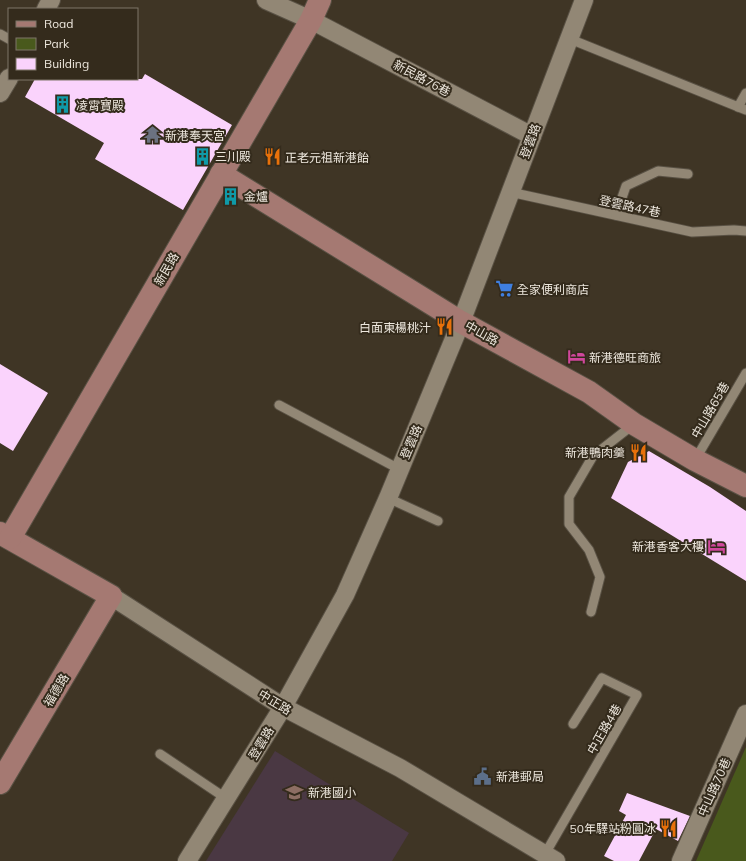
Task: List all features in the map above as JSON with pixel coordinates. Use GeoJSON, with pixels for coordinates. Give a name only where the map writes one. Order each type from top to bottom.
{"type":"FeatureCollection","features":[{"type":"Feature","properties":{"kind":"main road","name":"新民路"},"geometry":{"type":"LineString","coordinates":[[5,536],[221,174],[311,20],[320,0]]}},
{"type":"Feature","properties":{"kind":"main road","name":"中山路"},"geometry":{"type":"LineString","coordinates":[[221,174],[461,322],[589,392],[634,424],[695,460],[746,486]]}},
{"type":"Feature","properties":{"kind":"main road","name":"中正路"},"geometry":{"type":"LineString","coordinates":[[5,536],[111,596]]}},
{"type":"Feature","properties":{"kind":"main road","name":"福德路"},"geometry":{"type":"LineString","coordinates":[[0,783],[111,596]]}},
{"type":"Feature","properties":{"kind":"street","name":"新民路76巷"},"geometry":{"type":"LineString","coordinates":[[266,0],[311,20],[532,136]]}},
{"type":"Feature","properties":{"kind":"street","name":"登雲路"},"geometry":{"type":"LineString","coordinates":[[187,861],[283,707],[345,595],[388,498],[461,322],[584,0]]}},
{"type":"Feature","properties":{"kind":"street"},"geometry":{"type":"LineString","coordinates":[[0,93],[8,80]]}},
{"type":"Feature","properties":{"kind":"street","name":"中正路"},"geometry":{"type":"LineString","coordinates":[[111,596],[283,707],[400,768],[551,858]]}},
{"type":"Feature","properties":{"kind":"street","name":"中山路70巷"},"geometry":{"type":"LineString","coordinates":[[681,861],[746,714]]}},
{"type":"Feature","properties":{"kind":"lane"},"geometry":{"type":"LineString","coordinates":[[570,39],[742,109],[746,93]]}},
{"type":"Feature","properties":{"kind":"lane"},"geometry":{"type":"LineString","coordinates":[[616,215],[626,186],[658,171],[688,174]]}},
{"type":"Feature","properties":{"kind":"lane","name":"登雲路47巷"},"geometry":{"type":"LineString","coordinates":[[510,192],[692,232],[734,230],[746,231]]}},
{"type":"Feature","properties":{"kind":"lane","name":"中山路65巷"},"geometry":{"type":"LineString","coordinates":[[695,460],[746,373]]}},
{"type":"Feature","properties":{"kind":"lane"},"geometry":{"type":"LineString","coordinates":[[279,405],[399,469]]}},
{"type":"Feature","properties":{"kind":"lane"},"geometry":{"type":"LineString","coordinates":[[590,612],[600,577],[589,550],[569,524],[569,497],[593,456],[634,424]]}},
{"type":"Feature","properties":{"kind":"lane"},"geometry":{"type":"LineString","coordinates":[[388,498],[438,521]]}},
{"type":"Feature","properties":{"kind":"lane","name":"中正路4巷"},"geometry":{"type":"LineString","coordinates":[[551,858],[636,695],[602,678],[572,724]]}},
{"type":"Feature","properties":{"kind":"lane"},"geometry":{"type":"LineString","coordinates":[[160,754],[227,799]]}},
{"type":"Feature","properties":{"kind":"shaded area","name":"新港國小"},"geometry":{"type":"Polygon","coordinates":[[[275,751],[409,833],[392,861],[206,861],[275,751]]]}},
{"type":"Feature","properties":{"kind":"green space"},"geometry":{"type":"Polygon","coordinates":[[[746,747],[746,861],[696,861],[746,747]]]}},
{"type":"Feature","properties":{"kind":"building","name":"新港奉天宮"},"geometry":{"type":"Polygon","coordinates":[[[145,74],[232,125],[183,210],[95,159],[104,143],[25,97],[34,80],[142,79],[145,74]]]}},
{"type":"Feature","properties":{"kind":"building"},"geometry":{"type":"Polygon","coordinates":[[[0,364],[48,393],[13,451],[0,443],[0,364]]]}},
{"type":"Feature","properties":{"kind":"building","name":"新港香客大樓"},"geometry":{"type":"Polygon","coordinates":[[[649,451],[710,487],[746,511],[746,581],[611,498],[628,462],[649,451]]]}},
{"type":"Feature","properties":{"kind":"building"},"geometry":{"type":"Polygon","coordinates":[[[627,793],[690,816],[678,841],[656,829],[639,861],[614,861],[604,856],[626,815],[619,811],[627,793]]]}},
{"type":"Feature","properties":{"kind":"place","name":"凌霄寶殿"},"geometry":{"type":"Point","coordinates":[63,105]}},
{"type":"Feature","properties":{"kind":"place","name":"新港奉天宮"},"geometry":{"type":"Point","coordinates":[152,135]}},
{"type":"Feature","properties":{"kind":"place","name":"三川殿"},"geometry":{"type":"Point","coordinates":[202,156]}},
{"type":"Feature","properties":{"kind":"place","name":"正老元祖新港飴"},"geometry":{"type":"Point","coordinates":[272,157]}},
{"type":"Feature","properties":{"kind":"place","name":"金爐"},"geometry":{"type":"Point","coordinates":[231,196]}},
{"type":"Feature","properties":{"kind":"place","name":"全家便利商店"},"geometry":{"type":"Point","coordinates":[504,289]}},
{"type":"Feature","properties":{"kind":"place","name":"白面東楊桃汁"},"geometry":{"type":"Point","coordinates":[444,327]}},
{"type":"Feature","properties":{"kind":"place","name":"新港德旺商旅"},"geometry":{"type":"Point","coordinates":[576,357]}},
{"type":"Feature","properties":{"kind":"place","name":"新港鴨肉羹"},"geometry":{"type":"Point","coordinates":[638,452]}},
{"type":"Feature","properties":{"kind":"place","name":"新港香客大樓"},"geometry":{"type":"Point","coordinates":[717,546]}},
{"type":"Feature","properties":{"kind":"place","name":"新港郵局"},"geometry":{"type":"Point","coordinates":[483,776]}},
{"type":"Feature","properties":{"kind":"place","name":"新港國小"},"geometry":{"type":"Point","coordinates":[295,792]}},
{"type":"Feature","properties":{"kind":"place","name":"50年驛站粉圓冰"},"geometry":{"type":"Point","coordinates":[669,828]}}]}
